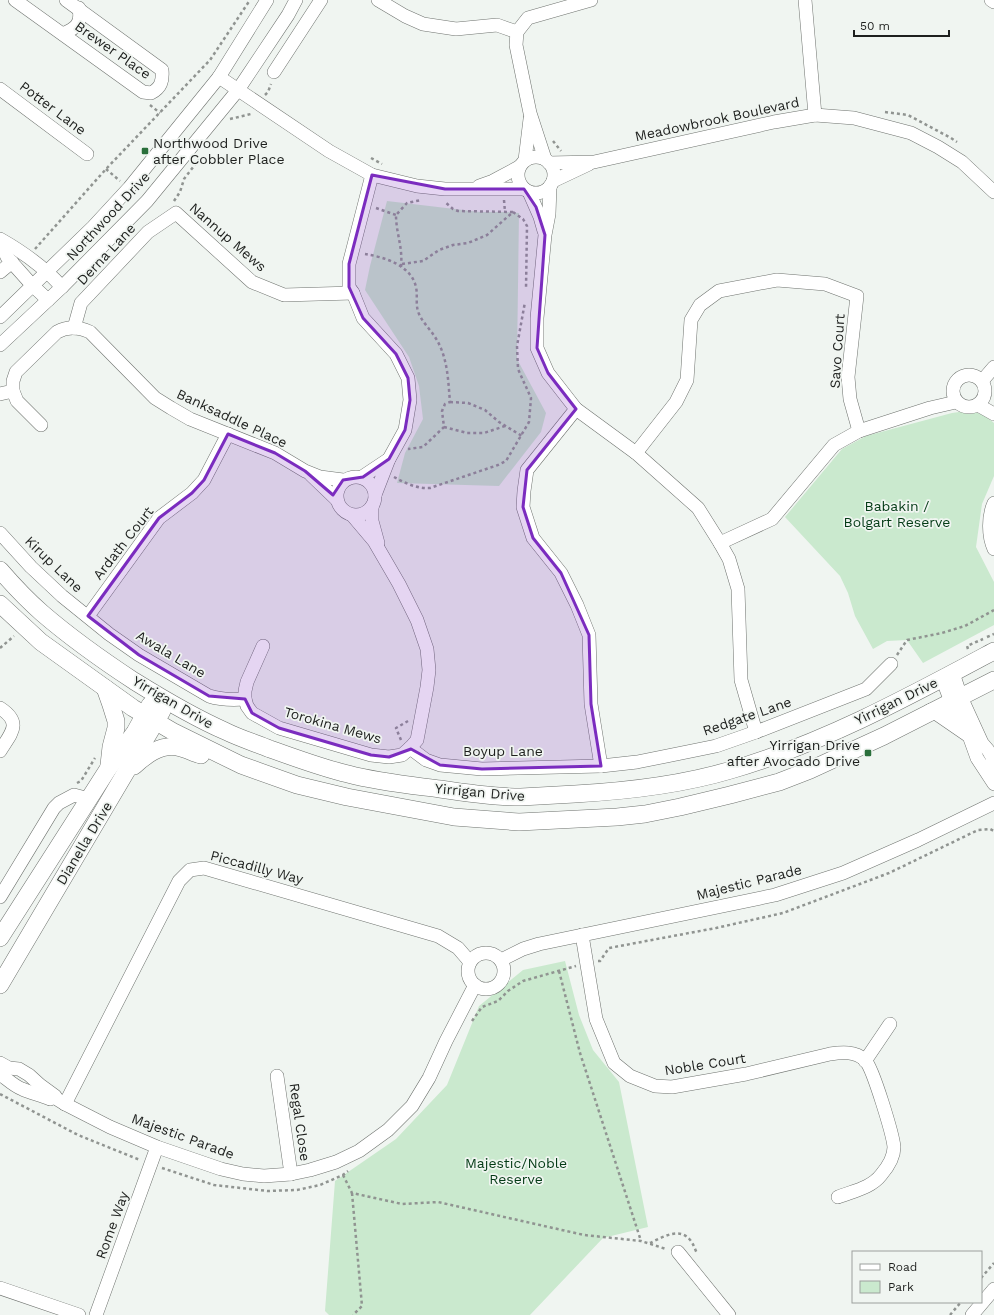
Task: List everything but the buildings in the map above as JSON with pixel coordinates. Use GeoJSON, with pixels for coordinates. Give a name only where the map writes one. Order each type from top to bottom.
{"type":"FeatureCollection","features":[{"type":"Feature","properties":{"kind":"main road","name":"Yirrigan Drive"},"geometry":{"type":"LineString","coordinates":[[0,570],[40,612],[111,666],[162,697],[224,731],[311,764],[351,775],[397,784],[518,797],[610,792],[657,786],[731,770],[819,738],[865,717],[994,651]]}},
{"type":"Feature","properties":{"kind":"main road","name":"Yirrigan Drive"},"geometry":{"type":"LineString","coordinates":[[0,604],[41,642],[105,688],[150,718],[241,765],[297,785],[347,797],[454,817],[519,822],[624,816],[680,807],[779,782],[853,751],[994,680]]}},
{"type":"Feature","properties":{"kind":"main road"},"geometry":{"type":"LineString","coordinates":[[105,688],[116,721],[108,769]]}},
{"type":"Feature","properties":{"kind":"main road","name":"Dianella Drive"},"geometry":{"type":"LineString","coordinates":[[0,985],[124,777],[150,718],[162,697]]}},
{"type":"Feature","properties":{"kind":"main road"},"geometry":{"type":"LineString","coordinates":[[931,712],[936,711],[968,733]]}},
{"type":"Feature","properties":{"kind":"main road","name":"Dianella Drive"},"geometry":{"type":"LineString","coordinates":[[0,938],[108,769],[134,732],[150,718]]}},
{"type":"Feature","properties":{"kind":"main road"},"geometry":{"type":"LineString","coordinates":[[124,777],[146,755],[160,749],[176,747],[201,755],[269,783],[290,786],[297,785]]}},
{"type":"Feature","properties":{"kind":"street","name":"Brewer Place"},"geometry":{"type":"LineString","coordinates":[[15,0],[144,92],[151,93],[157,90],[161,84],[162,70],[66,0]]}},
{"type":"Feature","properties":{"kind":"street","name":"Northwood Drive"},"geometry":{"type":"LineString","coordinates":[[0,317],[93,227],[129,188],[220,77],[267,0]]}},
{"type":"Feature","properties":{"kind":"street","name":"Northwood Drive"},"geometry":{"type":"LineString","coordinates":[[0,345],[48,300],[146,201],[238,90],[288,15],[296,0]]}},
{"type":"Feature","properties":{"kind":"street"},"geometry":{"type":"LineString","coordinates":[[274,72],[321,0]]}},
{"type":"Feature","properties":{"kind":"street"},"geometry":{"type":"LineString","coordinates":[[378,0],[405,16],[423,24],[456,29],[496,25],[517,32]]}},
{"type":"Feature","properties":{"kind":"street"},"geometry":{"type":"LineString","coordinates":[[591,0],[528,18],[517,32],[516,45],[530,113],[538,139],[547,161],[554,172],[551,183],[549,214],[545,235],[537,318],[537,348],[548,373],[576,409],[636,452],[698,508],[720,543],[729,559],[738,589],[741,680],[756,732]]}},
{"type":"Feature","properties":{"kind":"street"},"geometry":{"type":"LineString","coordinates":[[805,0],[815,115]]}},
{"type":"Feature","properties":{"kind":"street"},"geometry":{"type":"LineString","coordinates":[[63,34],[77,26],[79,21],[79,8]]}},
{"type":"Feature","properties":{"kind":"street","name":"Meadowbrook Boulevard"},"geometry":{"type":"LineString","coordinates":[[220,77],[329,151],[372,176],[417,186],[445,189],[526,190],[540,192],[546,190],[551,183],[594,162],[774,122],[815,115],[854,118],[911,133],[962,162],[994,192]]}},
{"type":"Feature","properties":{"kind":"street","name":"Potter Lane"},"geometry":{"type":"LineString","coordinates":[[0,89],[87,154]]}},
{"type":"Feature","properties":{"kind":"street"},"geometry":{"type":"LineString","coordinates":[[530,113],[518,180],[526,190],[538,212],[545,235]]}},
{"type":"Feature","properties":{"kind":"street","name":"Meadowbrook Boulevard"},"geometry":{"type":"LineString","coordinates":[[470,189],[493,181],[522,163],[535,157],[547,161],[594,162]]}},
{"type":"Feature","properties":{"kind":"street"},"geometry":{"type":"LineString","coordinates":[[372,176],[349,264],[349,287],[354,294],[363,318],[396,354],[408,378],[410,400],[405,430],[389,459],[374,501],[364,513],[352,515],[342,510],[336,499],[337,491],[343,480],[354,476],[362,477],[370,483],[374,489],[374,501],[372,521],[379,550]]}},
{"type":"Feature","properties":{"kind":"street","name":"Nannup Mews"},"geometry":{"type":"LineString","coordinates":[[174,208],[252,282],[284,294],[354,294]]}},
{"type":"Feature","properties":{"kind":"street","name":"Derna Lane"},"geometry":{"type":"LineString","coordinates":[[74,328],[81,303],[148,232],[174,208]]}},
{"type":"Feature","properties":{"kind":"street"},"geometry":{"type":"LineString","coordinates":[[0,240],[48,271],[62,286]]}},
{"type":"Feature","properties":{"kind":"street"},"geometry":{"type":"LineString","coordinates":[[0,240],[7,257],[32,285],[48,300]]}},
{"type":"Feature","properties":{"kind":"street"},"geometry":{"type":"LineString","coordinates":[[0,272],[12,262]]}},
{"type":"Feature","properties":{"kind":"street","name":"Savo Court"},"geometry":{"type":"LineString","coordinates":[[636,452],[676,402],[687,380],[691,320],[700,305],[719,291],[778,280],[825,284],[856,296],[848,377],[850,399],[859,431]]}},
{"type":"Feature","properties":{"kind":"street"},"geometry":{"type":"LineString","coordinates":[[41,426],[17,401],[13,391],[13,381],[16,372],[57,332],[64,328],[74,328]]}},
{"type":"Feature","properties":{"kind":"street","name":"Banksaddle Place"},"geometry":{"type":"LineString","coordinates":[[74,328],[81,328],[90,332],[155,398],[190,419],[275,453],[305,471],[318,481],[336,499]]}},
{"type":"Feature","properties":{"kind":"street"},"geometry":{"type":"LineString","coordinates":[[982,381],[994,367]]}},
{"type":"Feature","properties":{"kind":"street"},"geometry":{"type":"LineString","coordinates":[[966,375],[972,375],[982,381],[986,391],[985,396],[978,405],[974,407],[964,407],[956,402],[952,391],[956,380],[966,375]]}},
{"type":"Feature","properties":{"kind":"street"},"geometry":{"type":"LineString","coordinates":[[0,394],[13,391]]}},
{"type":"Feature","properties":{"kind":"street"},"geometry":{"type":"LineString","coordinates":[[720,543],[772,519],[834,445],[859,431],[930,408],[956,402]]}},
{"type":"Feature","properties":{"kind":"street"},"geometry":{"type":"LineString","coordinates":[[978,405],[994,414]]}},
{"type":"Feature","properties":{"kind":"street"},"geometry":{"type":"LineString","coordinates":[[576,409],[527,470],[523,507],[533,538],[561,573],[577,605],[589,635],[591,704],[601,766]]}},
{"type":"Feature","properties":{"kind":"street","name":"Ardath Court"},"geometry":{"type":"LineString","coordinates":[[88,616],[159,518],[192,493],[204,480],[228,434]]}},
{"type":"Feature","properties":{"kind":"street"},"geometry":{"type":"LineString","coordinates":[[362,477],[389,459]]}},
{"type":"Feature","properties":{"kind":"street","name":"Banksaddle Place"},"geometry":{"type":"LineString","coordinates":[[305,471],[320,477],[343,480]]}},
{"type":"Feature","properties":{"kind":"street"},"geometry":{"type":"LineString","coordinates":[[994,503],[991,510],[990,541],[994,549]]}},
{"type":"Feature","properties":{"kind":"street"},"geometry":{"type":"LineString","coordinates":[[352,515],[379,550],[418,620],[427,649],[429,670],[427,693],[417,740],[408,750]]}},
{"type":"Feature","properties":{"kind":"street","name":"Kirup Lane"},"geometry":{"type":"LineString","coordinates":[[0,533],[31,567],[62,596],[88,616]]}},
{"type":"Feature","properties":{"kind":"street","name":"Awala Lane"},"geometry":{"type":"LineString","coordinates":[[88,616],[139,655],[209,696],[219,699],[244,699]]}},
{"type":"Feature","properties":{"kind":"street"},"geometry":{"type":"LineString","coordinates":[[244,699],[247,682],[263,646]]}},
{"type":"Feature","properties":{"kind":"street","name":"Redgate Lane"},"geometry":{"type":"LineString","coordinates":[[601,766],[638,762],[716,746],[756,732],[866,688],[891,664]]}},
{"type":"Feature","properties":{"kind":"street"},"geometry":{"type":"LineString","coordinates":[[948,675],[960,714],[977,758],[994,784]]}},
{"type":"Feature","properties":{"kind":"street","name":"Torokina Mews"},"geometry":{"type":"LineString","coordinates":[[244,699],[252,714],[279,728],[371,754],[389,757],[402,754],[408,750]]}},
{"type":"Feature","properties":{"kind":"street"},"geometry":{"type":"LineString","coordinates":[[956,699],[992,757],[994,770]]}},
{"type":"Feature","properties":{"kind":"street"},"geometry":{"type":"LineString","coordinates":[[0,708],[11,717],[14,724],[13,730],[0,751]]}},
{"type":"Feature","properties":{"kind":"street","name":"Boyup Lane"},"geometry":{"type":"LineString","coordinates":[[408,750],[426,760],[440,765],[482,769],[601,766]]}},
{"type":"Feature","properties":{"kind":"street"},"geometry":{"type":"LineString","coordinates":[[0,897],[59,802],[74,795],[89,799]]}},
{"type":"Feature","properties":{"kind":"street","name":"Majestic Parade"},"geometry":{"type":"LineString","coordinates":[[501,960],[523,949],[539,944],[732,904],[790,890],[844,872],[918,840],[994,803]]}},
{"type":"Feature","properties":{"kind":"street","name":"Piccadilly Way"},"geometry":{"type":"LineString","coordinates":[[61,1101],[179,881],[190,870],[204,868],[438,936],[458,948],[470,962]]}},
{"type":"Feature","properties":{"kind":"street","name":"Noble Court"},"geometry":{"type":"LineString","coordinates":[[582,935],[596,1019],[614,1063],[630,1076],[655,1086],[672,1087],[746,1074],[843,1052],[855,1054],[865,1061]]}},
{"type":"Feature","properties":{"kind":"street"},"geometry":{"type":"LineString","coordinates":[[485,953],[494,954],[501,960],[505,969],[503,979],[493,988],[479,988],[474,985],[469,977],[468,967],[470,962],[476,955],[485,953]]}},
{"type":"Feature","properties":{"kind":"street","name":"Majestic Parade"},"geometry":{"type":"LineString","coordinates":[[0,1063],[9,1068],[19,1069],[29,1075],[40,1086],[61,1101],[110,1127],[157,1147],[221,1169],[244,1174],[264,1176],[291,1174],[336,1162],[359,1151],[388,1130],[412,1106],[429,1078],[474,985]]}},
{"type":"Feature","properties":{"kind":"street"},"geometry":{"type":"LineString","coordinates":[[838,1197],[867,1186],[880,1176],[890,1161],[894,1148],[873,1075],[865,1061],[890,1024]]}},
{"type":"Feature","properties":{"kind":"street","name":"Majestic Parade"},"geometry":{"type":"LineString","coordinates":[[0,1074],[15,1086],[54,1101],[61,1101]]}},
{"type":"Feature","properties":{"kind":"street","name":"Regal Close"},"geometry":{"type":"LineString","coordinates":[[277,1076],[291,1174]]}},
{"type":"Feature","properties":{"kind":"street","name":"Rome Way"},"geometry":{"type":"LineString","coordinates":[[96,1315],[157,1147]]}},
{"type":"Feature","properties":{"kind":"street"},"geometry":{"type":"LineString","coordinates":[[678,1252],[729,1315]]}},
{"type":"Feature","properties":{"kind":"street"},"geometry":{"type":"LineString","coordinates":[[0,1288],[79,1315]]}},
{"type":"Feature","properties":{"kind":"street"},"geometry":{"type":"LineString","coordinates":[[972,1315],[994,1290]]}},
{"type":"Feature","properties":{"kind":"path"},"geometry":{"type":"LineString","coordinates":[[28,257],[106,169],[210,60],[250,0]]}},
{"type":"Feature","properties":{"kind":"path"},"geometry":{"type":"LineString","coordinates":[[880,111],[908,115],[957,142]]}},
{"type":"Feature","properties":{"kind":"path"},"geometry":{"type":"LineString","coordinates":[[226,125],[231,119],[253,113]]}},
{"type":"Feature","properties":{"kind":"path"},"geometry":{"type":"LineString","coordinates":[[538,139],[550,137],[561,151],[566,151]]}},
{"type":"Feature","properties":{"kind":"path"},"geometry":{"type":"LineString","coordinates":[[174,208],[184,179],[203,155]]}},
{"type":"Feature","properties":{"kind":"path"},"geometry":{"type":"LineString","coordinates":[[370,158],[384,164]]}},
{"type":"Feature","properties":{"kind":"path"},"geometry":{"type":"LineString","coordinates":[[402,266],[401,242],[396,227],[396,215],[408,203],[423,199]]}},
{"type":"Feature","properties":{"kind":"path"},"geometry":{"type":"LineString","coordinates":[[441,200],[452,209],[458,211],[513,212],[523,219],[527,226],[526,290]]}},
{"type":"Feature","properties":{"kind":"path"},"geometry":{"type":"LineString","coordinates":[[402,266],[423,261],[439,250],[453,245],[468,243],[487,235],[513,212]]}},
{"type":"Feature","properties":{"kind":"path"},"geometry":{"type":"LineString","coordinates":[[352,251],[382,257],[402,266],[412,277],[416,287],[416,303],[419,313],[426,325],[436,337],[447,364],[450,402]]}},
{"type":"Feature","properties":{"kind":"path"},"geometry":{"type":"LineString","coordinates":[[390,483],[393,476],[405,483],[422,488],[430,488],[506,461],[529,422],[531,407],[531,398],[518,369],[517,346],[526,297]]}},
{"type":"Feature","properties":{"kind":"path"},"geometry":{"type":"LineString","coordinates":[[444,427],[442,411],[445,404],[450,402],[468,403],[485,410],[499,422],[522,436]]}},
{"type":"Feature","properties":{"kind":"path"},"geometry":{"type":"LineString","coordinates":[[444,427],[467,433],[484,433],[506,426]]}},
{"type":"Feature","properties":{"kind":"path"},"geometry":{"type":"LineString","coordinates":[[407,449],[423,447],[444,427]]}},
{"type":"Feature","properties":{"kind":"path"},"geometry":{"type":"LineString","coordinates":[[891,664],[907,640],[942,633],[965,626],[994,611]]}},
{"type":"Feature","properties":{"kind":"path"},"geometry":{"type":"LineString","coordinates":[[0,648],[16,634],[10,630]]}},
{"type":"Feature","properties":{"kind":"path"},"geometry":{"type":"LineString","coordinates":[[408,750],[396,728],[412,719]]}},
{"type":"Feature","properties":{"kind":"path"},"geometry":{"type":"LineString","coordinates":[[74,784],[80,781],[97,754]]}},
{"type":"Feature","properties":{"kind":"path"},"geometry":{"type":"LineString","coordinates":[[470,1023],[482,1007],[498,1001],[508,991],[523,981],[587,963]]}},
{"type":"Feature","properties":{"kind":"path"},"geometry":{"type":"LineString","coordinates":[[559,971],[580,1053],[641,1241]]}},
{"type":"Feature","properties":{"kind":"path"},"geometry":{"type":"LineString","coordinates":[[336,1162],[352,1193],[362,1306],[353,1315]]}},
{"type":"Feature","properties":{"kind":"path"},"geometry":{"type":"LineString","coordinates":[[343,1175],[354,1167]]}},
{"type":"Feature","properties":{"kind":"path"},"geometry":{"type":"LineString","coordinates":[[352,1193],[402,1204],[438,1202],[584,1235],[641,1241],[678,1252]]}},
{"type":"Feature","properties":{"kind":"path"},"geometry":{"type":"LineString","coordinates":[[982,1277],[994,1263]]}},
{"type":"Feature","properties":{"kind":"path"},"geometry":{"type":"LineString","coordinates":[[950,1315],[960,1303]]}},
{"type":"Feature","properties":{"kind":"highlighted area"},"geometry":{"type":"Polygon","coordinates":[[[372,175],[445,189],[524,189],[536,207],[545,235],[537,348],[548,373],[576,409],[527,470],[523,507],[533,538],[561,573],[589,635],[591,704],[601,766],[482,769],[440,765],[411,749],[389,757],[371,755],[279,728],[252,713],[245,699],[209,696],[139,655],[88,616],[159,518],[192,493],[204,480],[228,434],[275,453],[305,471],[333,495],[343,480],[363,477],[389,459],[405,430],[410,400],[408,378],[396,354],[363,318],[349,287],[349,264],[372,175]]]}},
{"type":"Feature","properties":{"kind":"green space"},"geometry":{"type":"Polygon","coordinates":[[[387,201],[480,212],[519,213],[517,359],[546,413],[541,432],[499,486],[397,483],[405,453],[423,419],[419,386],[409,357],[365,290],[387,201]]]}},
{"type":"Feature","properties":{"kind":"green space","name":"Babakin / Bolgart Reserve"},"geometry":{"type":"Polygon","coordinates":[[[966,411],[983,414],[994,423],[994,476],[982,504],[976,547],[994,582],[994,625],[923,663],[907,640],[887,641],[873,649],[855,616],[848,593],[840,576],[785,517],[842,449],[866,436],[952,413],[966,411]]]}},
{"type":"Feature","properties":{"kind":"green space","name":"Majestic/Noble Reserve"},"geometry":{"type":"Polygon","coordinates":[[[565,961],[579,1015],[593,1050],[619,1082],[648,1227],[603,1238],[530,1315],[329,1315],[325,1311],[335,1181],[396,1139],[447,1085],[479,1006],[523,970],[565,961]]]}},
{"type":"Feature","properties":{"kind":"place","name":"Northwood Drive after Cobbler Place"},"geometry":{"type":"Point","coordinates":[145,151]}},
{"type":"Feature","properties":{"kind":"place","name":"Yirrigan Drive after Avocado Drive"},"geometry":{"type":"Point","coordinates":[868,753]}}]}
